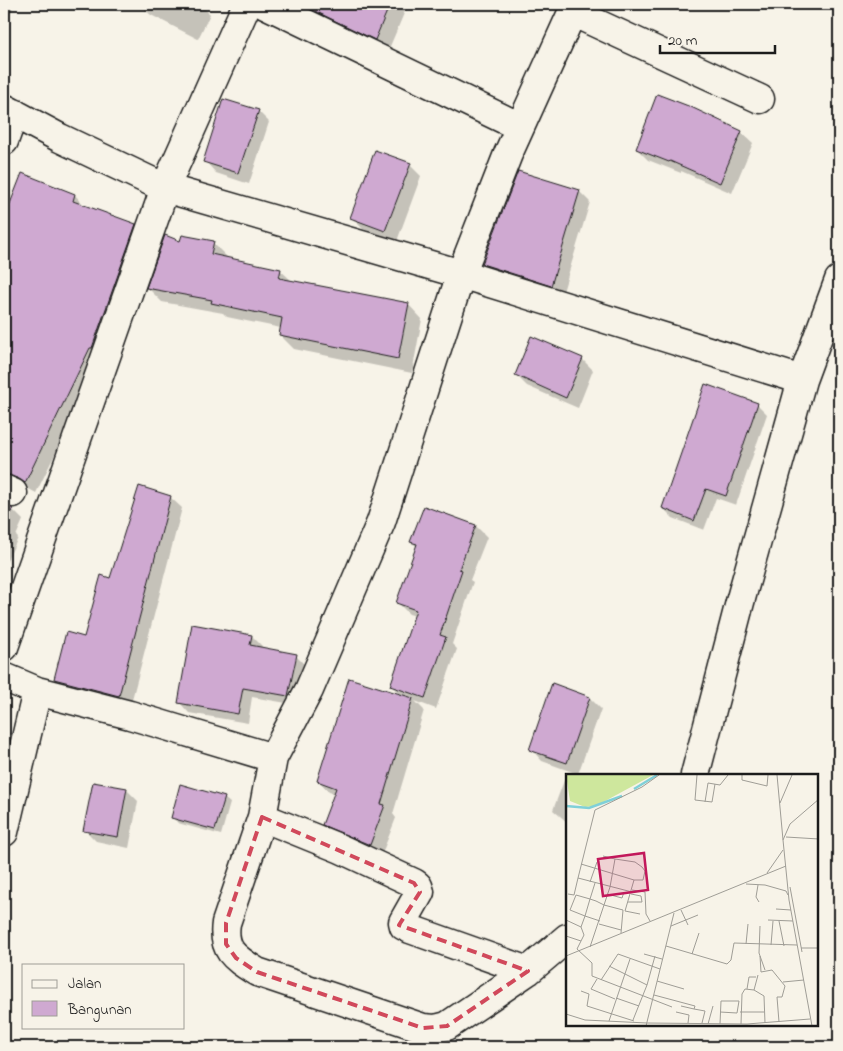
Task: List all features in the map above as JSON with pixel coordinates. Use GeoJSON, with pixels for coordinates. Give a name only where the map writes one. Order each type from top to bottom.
{"type":"FeatureCollection","features":[{"type":"Feature","properties":{"kind":"street"},"geometry":{"type":"LineString","coordinates":[[4,647],[166,188],[247,4]]}},
{"type":"Feature","properties":{"kind":"street"},"geometry":{"type":"LineString","coordinates":[[265,4],[520,127]]}},
{"type":"Feature","properties":{"kind":"street"},"geometry":{"type":"LineString","coordinates":[[566,939],[528,971],[447,1026],[424,1028],[257,972],[236,958],[226,944],[224,936],[226,923],[262,817],[273,758],[309,690],[381,522],[461,274],[508,154],[574,8],[760,99]]}},
{"type":"Feature","properties":{"kind":"street"},"geometry":{"type":"LineString","coordinates":[[4,141],[9,111],[60,138],[166,188],[461,274],[802,380]]}},
{"type":"Feature","properties":{"kind":"street"},"geometry":{"type":"LineString","coordinates":[[695,774],[802,380],[839,280]]}},
{"type":"Feature","properties":{"kind":"street"},"geometry":{"type":"LineString","coordinates":[[4,677],[37,691],[130,715],[273,758]]}},
{"type":"Feature","properties":{"kind":"street"},"geometry":{"type":"LineString","coordinates":[[4,832],[37,691]]}},
{"type":"Feature","properties":{"kind":"street"},"geometry":{"type":"LineString","coordinates":[[262,817],[341,849],[418,886],[420,892],[403,922],[404,926],[528,971]]}},
{"type":"Feature","properties":{"kind":"highlighted area"},"geometry":{"type":"Polygon","coordinates":[[[262,817],[414,883],[420,892],[399,925],[528,971],[447,1026],[423,1028],[257,972],[236,958],[226,944],[226,923],[262,817]]]}},
{"type":"Feature","properties":{"kind":"building"},"geometry":{"type":"Polygon","coordinates":[[[300,4],[390,4],[375,40],[300,4]]]}},
{"type":"Feature","properties":{"kind":"building"},"geometry":{"type":"Polygon","coordinates":[[[657,94],[691,107],[742,131],[720,183],[670,161],[636,149],[657,94]]]}},
{"type":"Feature","properties":{"kind":"building"},"geometry":{"type":"Polygon","coordinates":[[[223,99],[259,110],[238,173],[203,162],[223,99]]]}},
{"type":"Feature","properties":{"kind":"building"},"geometry":{"type":"Polygon","coordinates":[[[375,150],[411,163],[385,231],[350,218],[375,150]]]}},
{"type":"Feature","properties":{"kind":"building"},"geometry":{"type":"Polygon","coordinates":[[[518,171],[580,190],[551,286],[482,264],[518,171]]]}},
{"type":"Feature","properties":{"kind":"building"},"geometry":{"type":"Polygon","coordinates":[[[22,173],[75,194],[73,201],[136,224],[92,348],[90,348],[25,483],[4,474],[4,219],[22,173]]]}},
{"type":"Feature","properties":{"kind":"building"},"geometry":{"type":"Polygon","coordinates":[[[165,235],[180,241],[182,235],[214,241],[211,254],[281,269],[279,278],[409,303],[398,359],[279,335],[282,318],[211,303],[212,300],[146,288],[165,235]]]}},
{"type":"Feature","properties":{"kind":"building"},"geometry":{"type":"Polygon","coordinates":[[[531,336],[583,358],[566,398],[515,375],[531,336]]]}},
{"type":"Feature","properties":{"kind":"building"},"geometry":{"type":"Polygon","coordinates":[[[705,384],[758,403],[726,496],[706,489],[694,521],[662,508],[705,384]]]}},
{"type":"Feature","properties":{"kind":"building"},"geometry":{"type":"Polygon","coordinates":[[[139,486],[171,496],[119,696],[54,679],[66,632],[84,637],[101,575],[110,578],[139,486]]]}},
{"type":"Feature","properties":{"kind":"building"},"geometry":{"type":"Polygon","coordinates":[[[4,506],[13,508],[4,527],[4,506]]]}},
{"type":"Feature","properties":{"kind":"building"},"geometry":{"type":"Polygon","coordinates":[[[424,506],[476,525],[459,569],[462,570],[440,635],[446,637],[425,698],[390,686],[416,610],[396,603],[417,544],[410,542],[424,506]]]}},
{"type":"Feature","properties":{"kind":"building"},"geometry":{"type":"Polygon","coordinates":[[[192,624],[252,635],[250,645],[297,654],[288,696],[243,688],[238,714],[178,703],[192,624]]]}},
{"type":"Feature","properties":{"kind":"building"},"geometry":{"type":"Polygon","coordinates":[[[349,678],[413,698],[381,804],[385,805],[370,845],[322,825],[336,788],[317,781],[349,678]]]}},
{"type":"Feature","properties":{"kind":"building"},"geometry":{"type":"Polygon","coordinates":[[[552,683],[590,697],[567,763],[529,750],[552,683]]]}},
{"type":"Feature","properties":{"kind":"building"},"geometry":{"type":"Polygon","coordinates":[[[93,782],[127,788],[118,837],[83,831],[93,782]]]}},
{"type":"Feature","properties":{"kind":"building"},"geometry":{"type":"Polygon","coordinates":[[[180,784],[225,797],[215,830],[171,818],[180,784]]]}}]}
